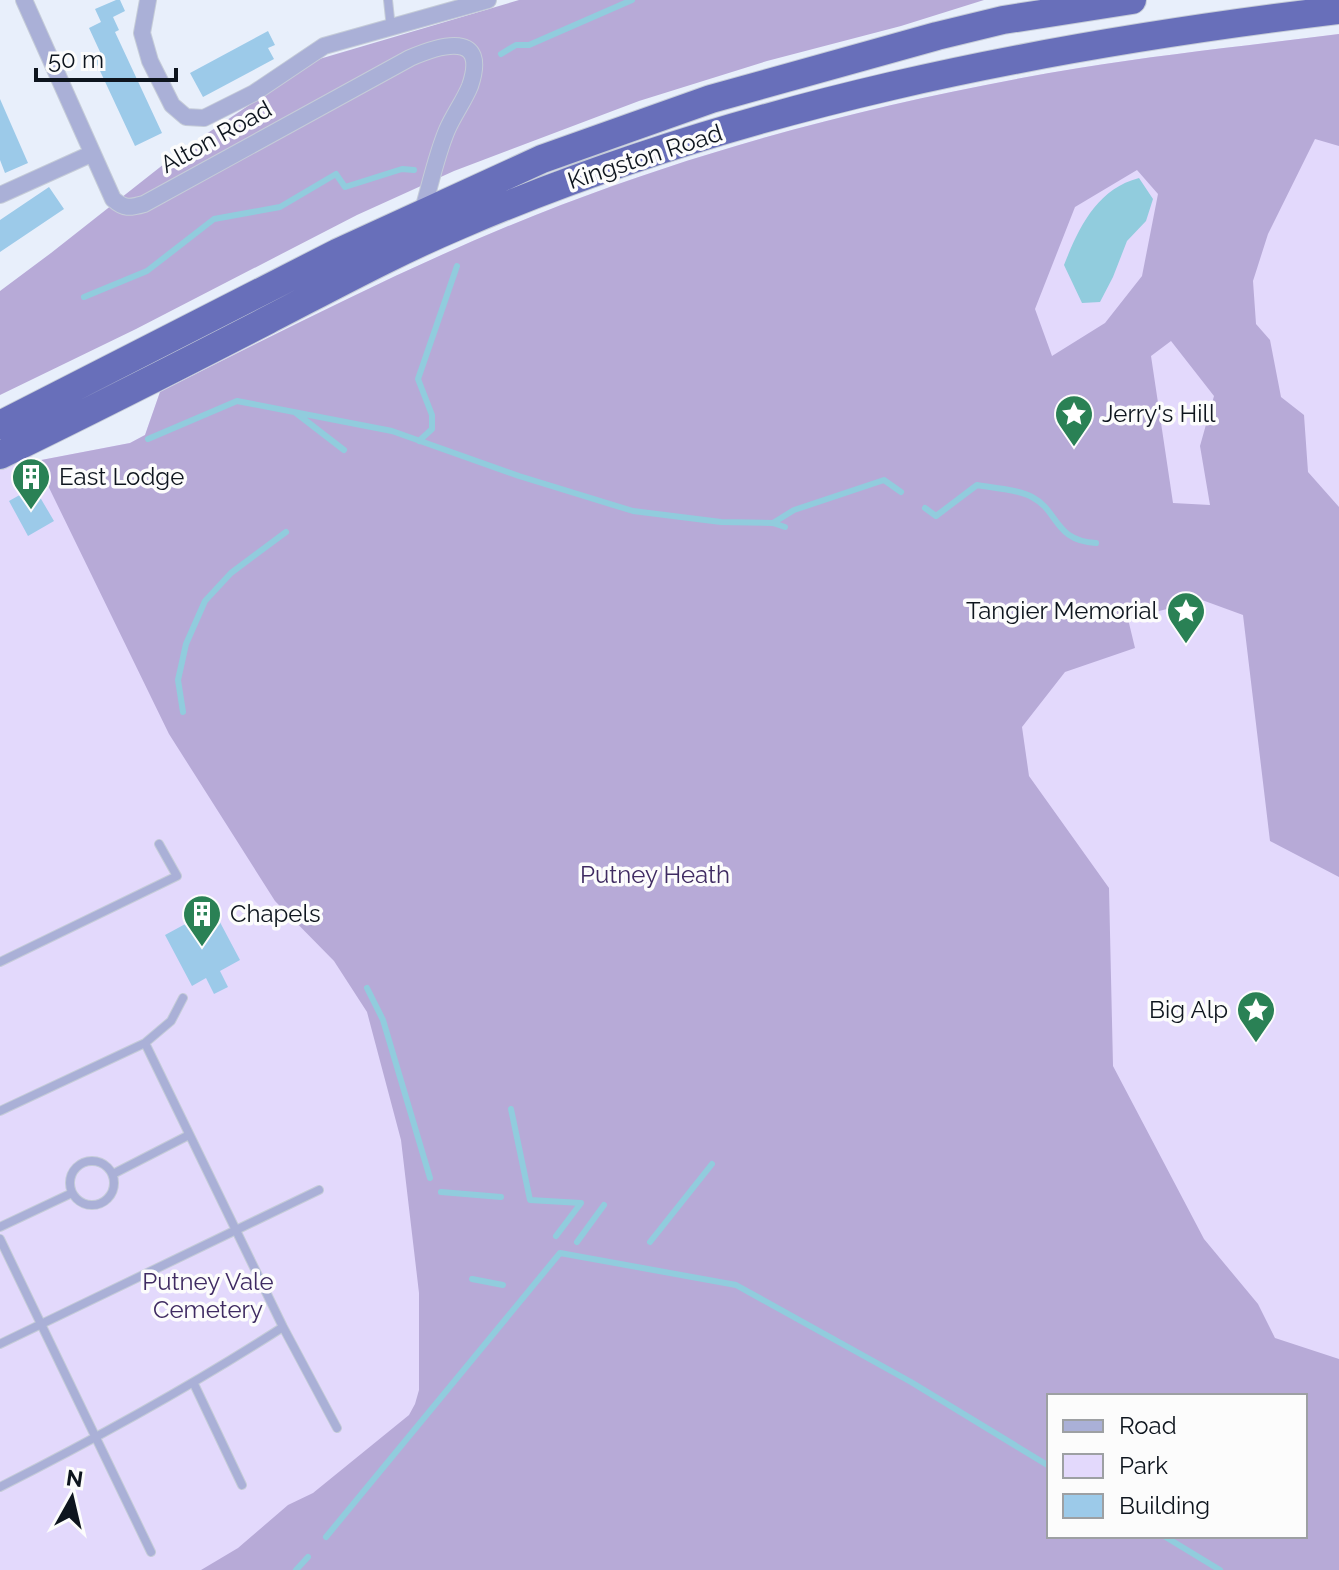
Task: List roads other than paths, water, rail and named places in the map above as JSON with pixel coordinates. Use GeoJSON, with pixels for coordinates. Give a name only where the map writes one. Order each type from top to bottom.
{"type":"FeatureCollection","features":[{"type":"Feature","properties":{"kind":"highway","name":"Kingston Road"},"geometry":{"type":"LineString","coordinates":[[0,425],[337,253],[542,159],[711,99],[1003,20],[1132,0]]}},
{"type":"Feature","properties":{"kind":"highway","name":"Kingston Road"},"geometry":{"type":"LineString","coordinates":[[0,455],[392,255],[532,195],[649,153],[765,118],[935,75],[1293,8],[1339,10]]}},
{"type":"Feature","properties":{"kind":"street"},"geometry":{"type":"LineString","coordinates":[[148,0],[142,33],[150,61],[172,105],[186,117],[204,118],[254,93],[324,46],[488,0]]}},
{"type":"Feature","properties":{"kind":"street","name":"Alton Road"},"geometry":{"type":"LineString","coordinates":[[27,1],[113,199],[129,208],[144,204],[410,58],[437,46],[465,47],[472,55],[473,70],[463,101],[446,133],[422,213]]}},
{"type":"Feature","properties":{"kind":"street"},"geometry":{"type":"LineString","coordinates":[[0,195],[91,154]]}},
{"type":"Feature","properties":{"kind":"lane"},"geometry":{"type":"LineString","coordinates":[[388,0],[391,29]]}},
{"type":"Feature","properties":{"kind":"lane"},"geometry":{"type":"LineString","coordinates":[[0,962],[177,876],[159,844]]}},
{"type":"Feature","properties":{"kind":"lane"},"geometry":{"type":"LineString","coordinates":[[0,1111],[145,1043],[171,1021],[183,998]]}},
{"type":"Feature","properties":{"kind":"lane"},"geometry":{"type":"LineString","coordinates":[[145,1043],[283,1327],[337,1428]]}},
{"type":"Feature","properties":{"kind":"lane"},"geometry":{"type":"LineString","coordinates":[[113,1174],[189,1135]]}},
{"type":"Feature","properties":{"kind":"lane"},"geometry":{"type":"LineString","coordinates":[[88,1161],[102,1163],[113,1174],[111,1196],[99,1205],[84,1204],[72,1193],[72,1174],[81,1164],[88,1161]]}},
{"type":"Feature","properties":{"kind":"lane"},"geometry":{"type":"LineString","coordinates":[[0,1344],[319,1190]]}},
{"type":"Feature","properties":{"kind":"lane"},"geometry":{"type":"LineString","coordinates":[[0,1227],[72,1193]]}},
{"type":"Feature","properties":{"kind":"lane"},"geometry":{"type":"LineString","coordinates":[[0,1239],[151,1552]]}},
{"type":"Feature","properties":{"kind":"lane"},"geometry":{"type":"LineString","coordinates":[[0,1487],[194,1384],[283,1327]]}},
{"type":"Feature","properties":{"kind":"lane"},"geometry":{"type":"LineString","coordinates":[[194,1384],[242,1485]]}},
{"type":"Feature","properties":{"kind":"water"},"geometry":{"type":"Polygon","coordinates":[[[1139,178],[1153,199],[1146,221],[1127,241],[1100,302],[1082,303],[1064,265],[1070,251],[1083,224],[1101,200],[1124,183],[1139,178]]]}},
{"type":"Feature","properties":{"kind":"waterway"},"geometry":{"type":"LineString","coordinates":[[501,54],[516,45],[529,45],[632,0]]}},
{"type":"Feature","properties":{"kind":"waterway"},"geometry":{"type":"LineString","coordinates":[[84,297],[147,271],[214,219],[280,207],[336,174],[345,187],[402,169],[414,170]]}},
{"type":"Feature","properties":{"kind":"waterway"},"geometry":{"type":"LineString","coordinates":[[419,441],[432,429],[432,415],[418,379],[457,266]]}},
{"type":"Feature","properties":{"kind":"waterway"},"geometry":{"type":"LineString","coordinates":[[148,439],[237,401],[392,431],[519,476],[633,511],[721,522],[773,523],[785,527]]}},
{"type":"Feature","properties":{"kind":"waterway"},"geometry":{"type":"LineString","coordinates":[[296,413],[344,450]]}},
{"type":"Feature","properties":{"kind":"waterway"},"geometry":{"type":"LineString","coordinates":[[773,523],[794,510],[884,480],[901,492]]}},
{"type":"Feature","properties":{"kind":"waterway"},"geometry":{"type":"LineString","coordinates":[[925,508],[936,516],[977,485],[1012,490],[1041,503],[1072,537],[1096,543]]}},
{"type":"Feature","properties":{"kind":"waterway"},"geometry":{"type":"LineString","coordinates":[[183,712],[178,680],[186,644],[205,601],[231,573],[286,532]]}},
{"type":"Feature","properties":{"kind":"waterway"},"geometry":{"type":"LineString","coordinates":[[367,988],[383,1020],[430,1178]]}},
{"type":"Feature","properties":{"kind":"waterway"},"geometry":{"type":"LineString","coordinates":[[511,1109],[530,1200],[581,1203],[556,1236]]}},
{"type":"Feature","properties":{"kind":"waterway"},"geometry":{"type":"LineString","coordinates":[[650,1242],[712,1164]]}},
{"type":"Feature","properties":{"kind":"waterway"},"geometry":{"type":"LineString","coordinates":[[441,1192],[501,1197]]}},
{"type":"Feature","properties":{"kind":"waterway"},"geometry":{"type":"LineString","coordinates":[[577,1242],[604,1205]]}},
{"type":"Feature","properties":{"kind":"waterway"},"geometry":{"type":"LineString","coordinates":[[326,1537],[560,1253],[736,1285],[911,1382],[1047,1465]]}},
{"type":"Feature","properties":{"kind":"waterway"},"geometry":{"type":"LineString","coordinates":[[472,1279],[503,1285]]}},
{"type":"Feature","properties":{"kind":"waterway"},"geometry":{"type":"LineString","coordinates":[[1167,1538],[1220,1570]]}},
{"type":"Feature","properties":{"kind":"waterway"},"geometry":{"type":"LineString","coordinates":[[296,1570],[308,1557]]}},
{"type":"Feature","properties":{"kind":"place","name":"Jerry's Hill"},"geometry":{"type":"Point","coordinates":[1074,448]}},
{"type":"Feature","properties":{"kind":"place","name":"East Lodge"},"geometry":{"type":"Point","coordinates":[31,511]}},
{"type":"Feature","properties":{"kind":"place","name":"Tangier Memorial"},"geometry":{"type":"Point","coordinates":[1186,645]}},
{"type":"Feature","properties":{"kind":"place","name":"Chapels"},"geometry":{"type":"Point","coordinates":[202,948]}},
{"type":"Feature","properties":{"kind":"place","name":"Big Alp"},"geometry":{"type":"Point","coordinates":[1256,1044]}},
{"type":"Feature","properties":{"kind":"park label","name":"Putney Heath"},"geometry":{"type":"Point","coordinates":[655,875]}},
{"type":"Feature","properties":{"kind":"park label","name":"Putney Vale Cemetery"},"geometry":{"type":"Point","coordinates":[208,1296]}}]}
